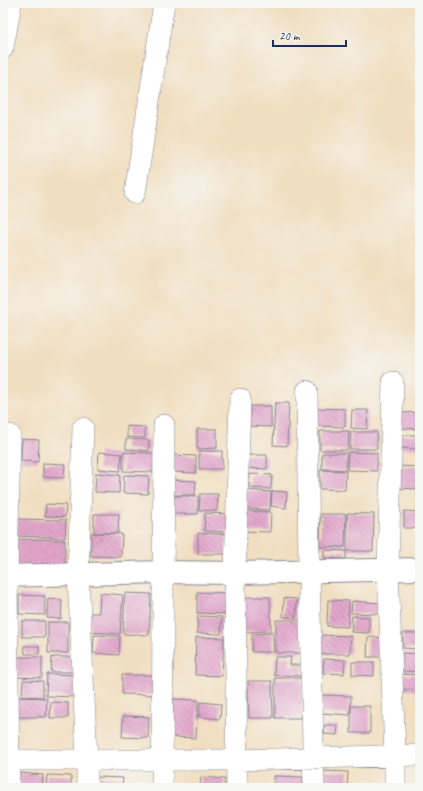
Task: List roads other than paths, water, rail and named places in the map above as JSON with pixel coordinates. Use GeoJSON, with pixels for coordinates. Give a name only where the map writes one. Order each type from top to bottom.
{"type":"FeatureCollection","features":[{"type":"Feature","properties":{"kind":"street"},"geometry":{"type":"LineString","coordinates":[[3,48],[11,3]]}},
{"type":"Feature","properties":{"kind":"street"},"geometry":{"type":"LineString","coordinates":[[135,193],[164,3]]}},
{"type":"Feature","properties":{"kind":"street"},"geometry":{"type":"LineString","coordinates":[[393,382],[388,570],[395,788]]}},
{"type":"Feature","properties":{"kind":"street"},"geometry":{"type":"LineString","coordinates":[[307,391],[314,788]]}},
{"type":"Feature","properties":{"kind":"street"},"geometry":{"type":"LineString","coordinates":[[237,788],[235,573],[240,399]]}},
{"type":"Feature","properties":{"kind":"street"},"geometry":{"type":"LineString","coordinates":[[162,788],[164,426]]}},
{"type":"Feature","properties":{"kind":"street"},"geometry":{"type":"LineString","coordinates":[[83,428],[78,575],[87,788]]}},
{"type":"Feature","properties":{"kind":"street"},"geometry":{"type":"LineString","coordinates":[[9,788],[6,760],[5,576],[10,435]]}},
{"type":"Feature","properties":{"kind":"street"},"geometry":{"type":"LineString","coordinates":[[5,576],[164,572],[235,573],[420,569]]}},
{"type":"Feature","properties":{"kind":"street"},"geometry":{"type":"LineString","coordinates":[[6,760],[237,760],[420,755]]}}]}
